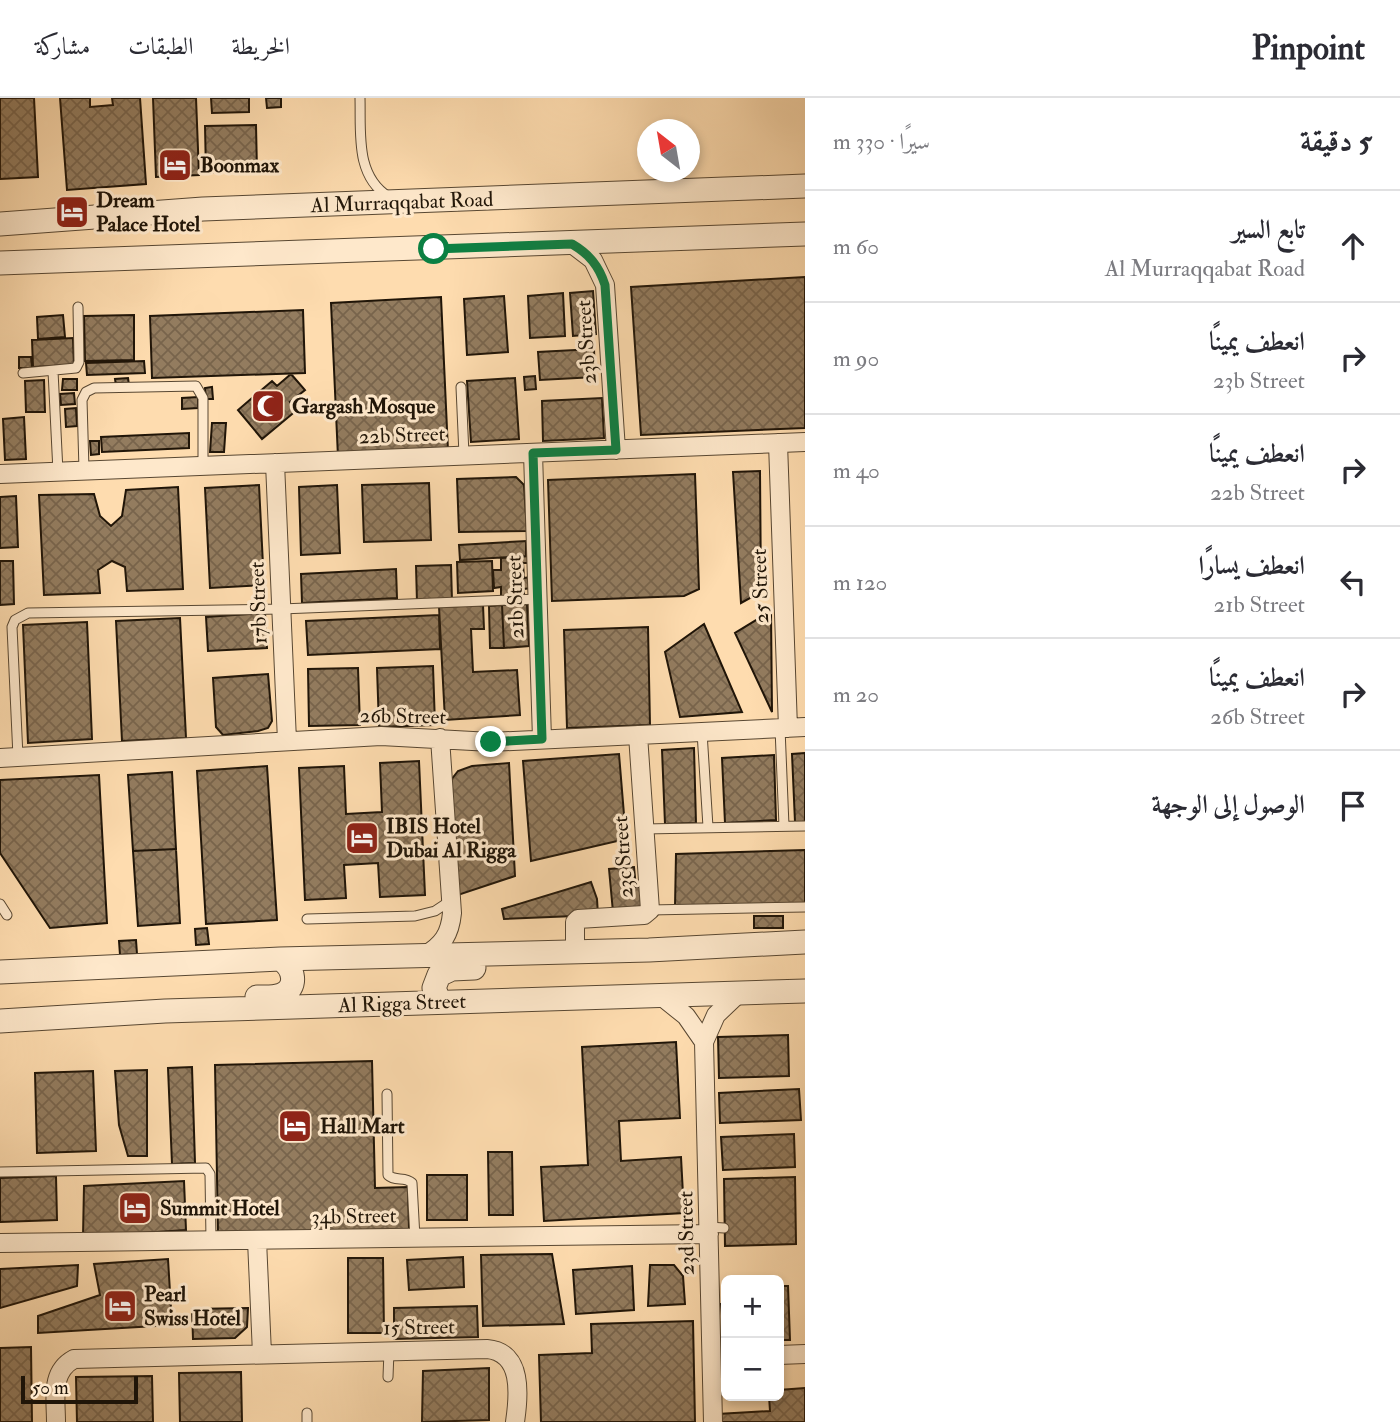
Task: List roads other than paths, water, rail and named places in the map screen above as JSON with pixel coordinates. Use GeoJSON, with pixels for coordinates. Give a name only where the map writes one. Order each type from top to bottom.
{"type":"FeatureCollection","features":[{"type":"Feature","properties":{"kind":"street","name":"Al Murraqqabat Road"},"geometry":{"type":"LineString","coordinates":[[0,227],[203,209],[400,203],[801,183]]}},
{"type":"Feature","properties":{"kind":"street"},"geometry":{"type":"LineString","coordinates":[[0,227],[124,223],[203,209]]}},
{"type":"Feature","properties":{"kind":"street"},"geometry":{"type":"LineString","coordinates":[[0,216],[15,218],[25,223]]}},
{"type":"Feature","properties":{"kind":"street"},"geometry":{"type":"LineString","coordinates":[[4,263],[805,234]]}},
{"type":"Feature","properties":{"kind":"street","name":"23b Street"},"geometry":{"type":"LineString","coordinates":[[572,244],[584,251],[593,261],[601,272],[605,285],[616,450]]}},
{"type":"Feature","properties":{"kind":"street","name":"22b Street"},"geometry":{"type":"LineString","coordinates":[[0,474],[805,442]]}},
{"type":"Feature","properties":{"kind":"street","name":"25 Street"},"geometry":{"type":"LineString","coordinates":[[778,443],[791,728]]}},
{"type":"Feature","properties":{"kind":"street","name":"21b Street"},"geometry":{"type":"LineString","coordinates":[[533,453],[542,739]]}},
{"type":"Feature","properties":{"kind":"street","name":"17b Street"},"geometry":{"type":"LineString","coordinates":[[275,463],[287,741]]}},
{"type":"Feature","properties":{"kind":"street","name":"26b Street"},"geometry":{"type":"LineString","coordinates":[[9,757],[381,736],[491,742],[791,728]]}},
{"type":"Feature","properties":{"kind":"street","name":"23c Street"},"geometry":{"type":"LineString","coordinates":[[568,951],[578,919],[644,915],[650,910],[638,735]]}},
{"type":"Feature","properties":{"kind":"street"},"geometry":{"type":"LineString","coordinates":[[425,956],[445,939],[451,926],[452,900],[440,738]]}},
{"type":"Feature","properties":{"kind":"street"},"geometry":{"type":"LineString","coordinates":[[0,972],[280,959],[649,950],[805,942]]}},
{"type":"Feature","properties":{"kind":"street"},"geometry":{"type":"LineString","coordinates":[[439,1001],[433,988],[439,975],[445,971],[523,967],[568,951]]}},
{"type":"Feature","properties":{"kind":"street"},"geometry":{"type":"LineString","coordinates":[[165,1012],[194,1001],[285,994],[293,979],[292,971],[288,964],[280,959]]}},
{"type":"Feature","properties":{"kind":"street","name":"Al Rigga Street"},"geometry":{"type":"LineString","coordinates":[[0,1021],[439,1001],[737,995],[805,991]]}},
{"type":"Feature","properties":{"kind":"street","name":"23d Street"},"geometry":{"type":"LineString","coordinates":[[713,1422],[719,1355],[704,1042],[716,1015],[737,995]]}},
{"type":"Feature","properties":{"kind":"street"},"geometry":{"type":"LineString","coordinates":[[661,996],[686,1016],[704,1042]]}},
{"type":"Feature","properties":{"kind":"street","name":"34b Street"},"geometry":{"type":"LineString","coordinates":[[0,1243],[415,1238],[714,1230]]}},
{"type":"Feature","properties":{"kind":"street"},"geometry":{"type":"LineString","coordinates":[[257,1240],[262,1354]]}},
{"type":"Feature","properties":{"kind":"street","name":"15 Street"},"geometry":{"type":"LineString","coordinates":[[56,1422],[56,1379],[59,1370],[74,1359],[487,1349],[503,1353],[514,1366],[515,1422]]}},
{"type":"Feature","properties":{"kind":"street"},"geometry":{"type":"LineString","coordinates":[[784,1354],[805,1354]]}},
{"type":"Feature","properties":{"kind":"lane"},"geometry":{"type":"LineString","coordinates":[[360,98],[361,154],[365,170],[373,184],[400,203]]}},
{"type":"Feature","properties":{"kind":"lane"},"geometry":{"type":"LineString","coordinates":[[23,373],[74,369],[78,365],[78,307]]}},
{"type":"Feature","properties":{"kind":"lane"},"geometry":{"type":"LineString","coordinates":[[52,371],[58,471]]}},
{"type":"Feature","properties":{"kind":"lane"},"geometry":{"type":"LineString","coordinates":[[84,470],[82,400],[86,392],[94,388],[196,386],[203,398],[203,466]]}},
{"type":"Feature","properties":{"kind":"lane"},"geometry":{"type":"LineString","coordinates":[[461,387],[464,456]]}},
{"type":"Feature","properties":{"kind":"lane"},"geometry":{"type":"LineString","coordinates":[[9,757],[11,635],[15,620],[21,615],[538,599]]}},
{"type":"Feature","properties":{"kind":"lane"},"geometry":{"type":"LineString","coordinates":[[784,826],[791,728]]}},
{"type":"Feature","properties":{"kind":"lane"},"geometry":{"type":"LineString","coordinates":[[702,732],[708,827]]}},
{"type":"Feature","properties":{"kind":"lane"},"geometry":{"type":"LineString","coordinates":[[644,829],[805,826]]}},
{"type":"Feature","properties":{"kind":"lane"},"geometry":{"type":"LineString","coordinates":[[307,919],[415,916],[435,911],[452,900]]}},
{"type":"Feature","properties":{"kind":"lane"},"geometry":{"type":"LineString","coordinates":[[0,904],[7,915]]}},
{"type":"Feature","properties":{"kind":"lane"},"geometry":{"type":"LineString","coordinates":[[650,910],[805,907]]}},
{"type":"Feature","properties":{"kind":"lane"},"geometry":{"type":"LineString","coordinates":[[387,1094],[388,1175],[412,1182],[415,1238]]}},
{"type":"Feature","properties":{"kind":"lane"},"geometry":{"type":"LineString","coordinates":[[0,1172],[206,1168],[210,1174],[211,1240]]}},
{"type":"Feature","properties":{"kind":"lane"},"geometry":{"type":"LineString","coordinates":[[388,1377],[389,1351]]}},
{"type":"Feature","properties":{"kind":"place","name":"Boonmax"},"geometry":{"type":"Point","coordinates":[175,165]}},
{"type":"Feature","properties":{"kind":"place","name":"Dream Palace Hotel"},"geometry":{"type":"Point","coordinates":[72,212]}},
{"type":"Feature","properties":{"kind":"place","name":"Gargash Mosque"},"geometry":{"type":"Point","coordinates":[268,406]}},
{"type":"Feature","properties":{"kind":"place","name":"IBIS Hotel Dubai Al Rigga"},"geometry":{"type":"Point","coordinates":[362,838]}},
{"type":"Feature","properties":{"kind":"place","name":"Hall Mart"},"geometry":{"type":"Point","coordinates":[295,1126]}},
{"type":"Feature","properties":{"kind":"place","name":"Summit Hotel"},"geometry":{"type":"Point","coordinates":[135,1208]}},
{"type":"Feature","properties":{"kind":"place","name":"Pearl Swiss Hotel"},"geometry":{"type":"Point","coordinates":[120,1306]}}]}
